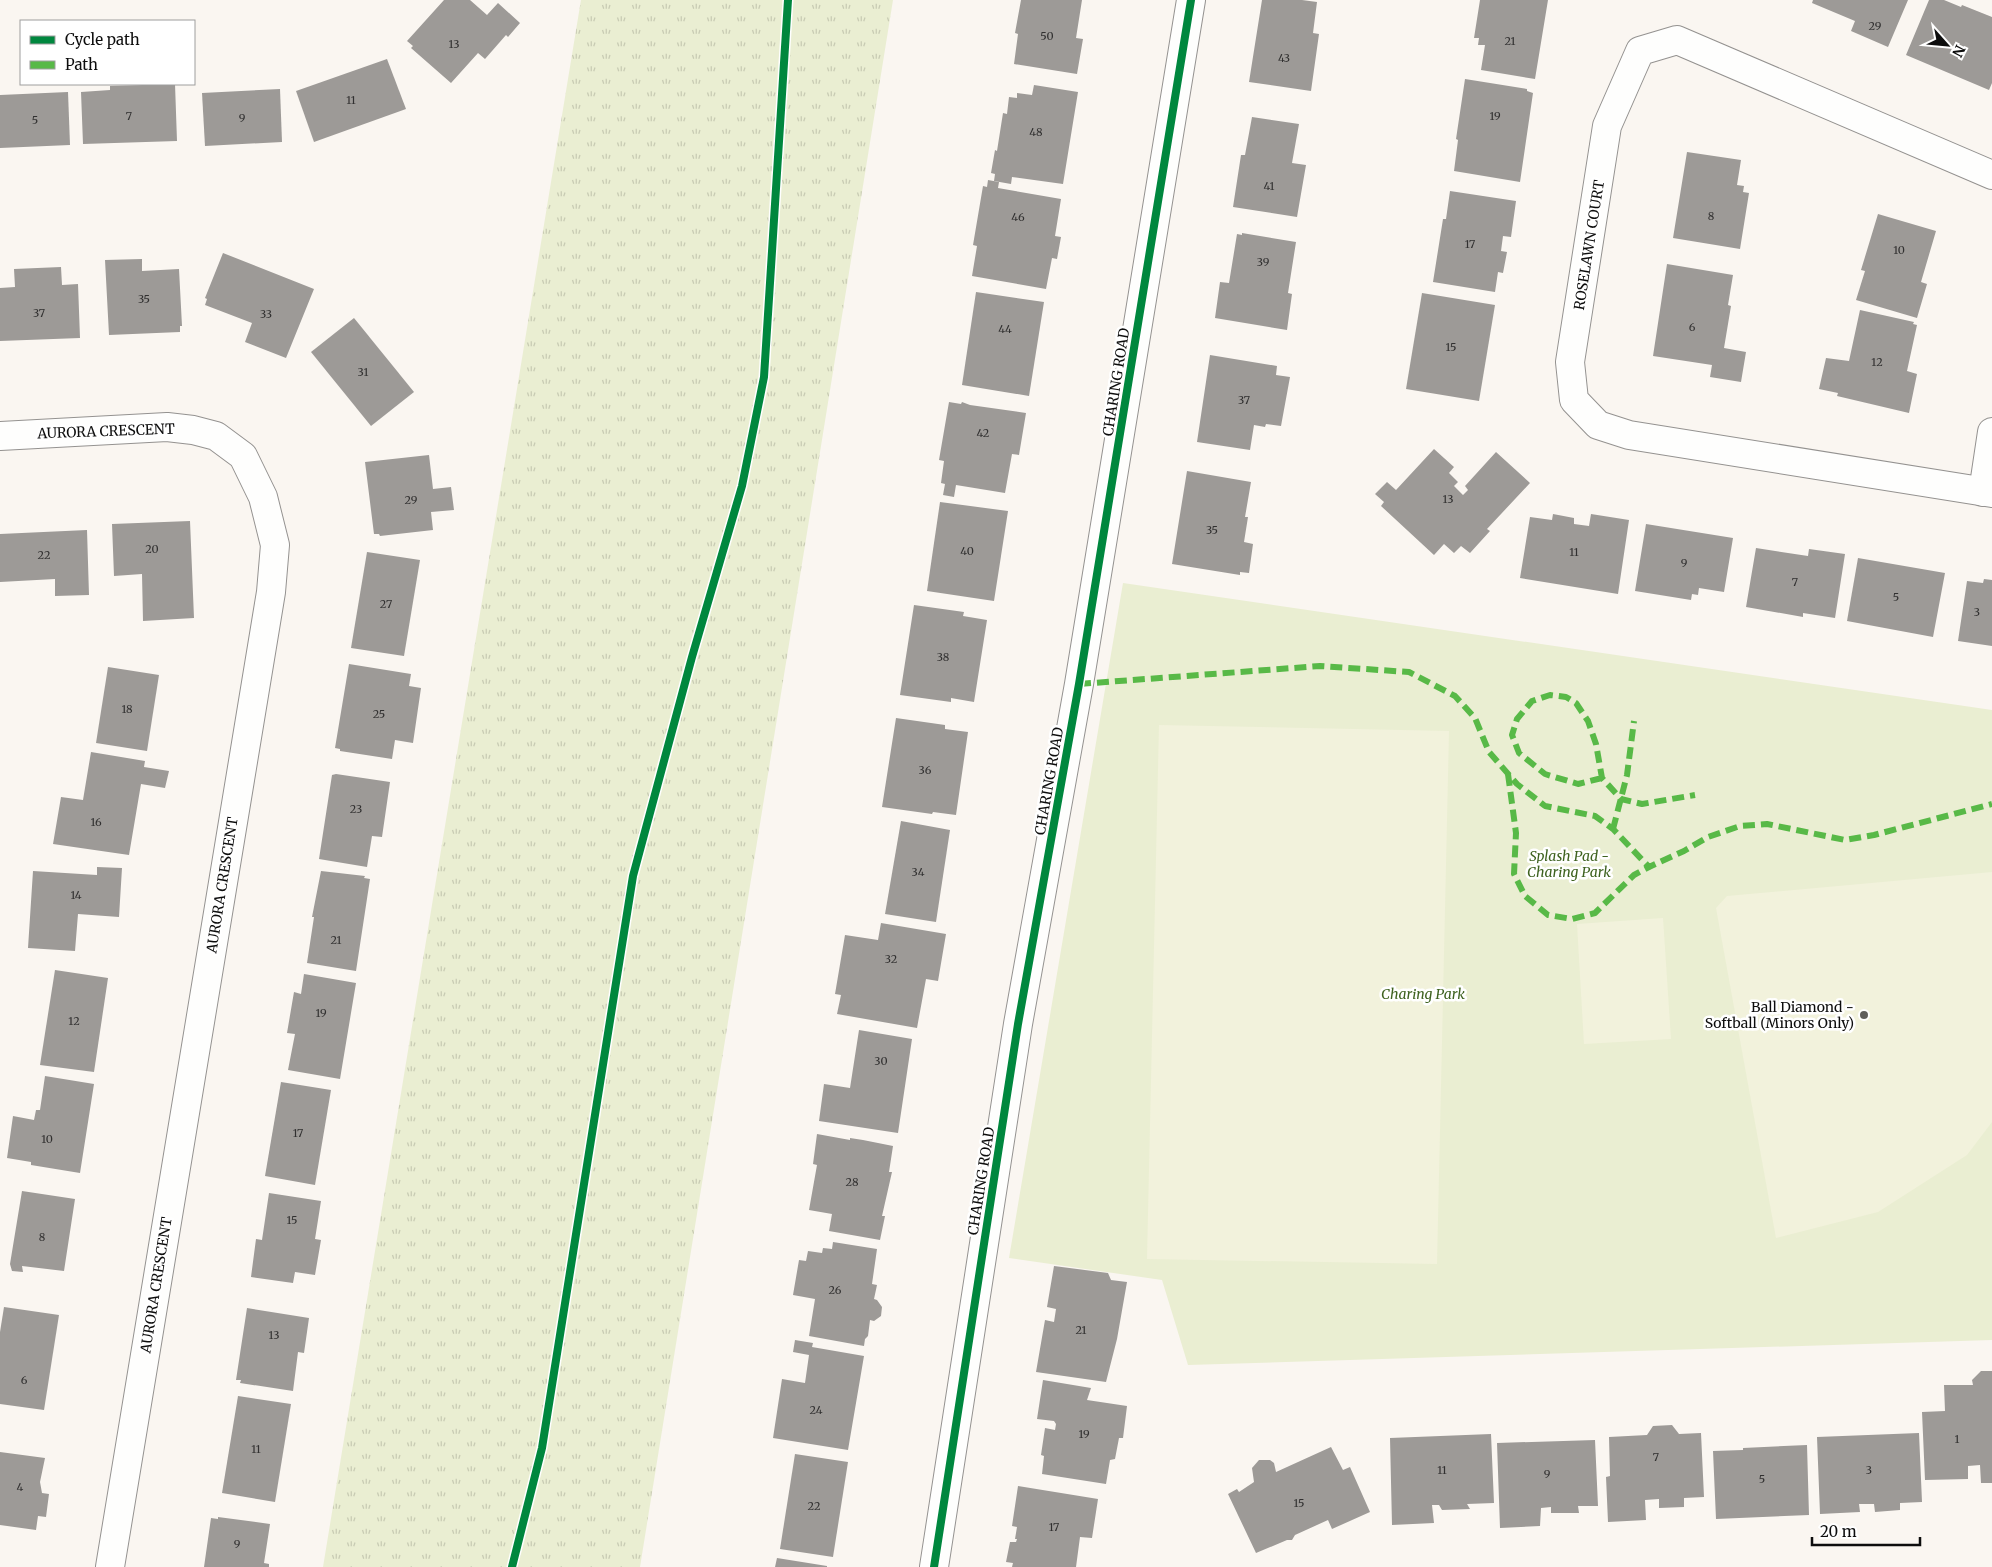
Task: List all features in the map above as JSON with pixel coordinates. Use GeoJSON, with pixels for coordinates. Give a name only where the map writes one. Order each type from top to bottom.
{"type":"FeatureCollection","features":[{"type":"Feature","properties":{"kind":"street","name":"CHARING ROAD"},"geometry":{"type":"LineString","coordinates":[[934,1567],[1018,1024],[1079,684],[1191,0]]}},
{"type":"Feature","properties":{"kind":"street","name":"ROSELAWN COURT"},"geometry":{"type":"LineString","coordinates":[[1992,175],[1677,40],[1640,51],[1608,126],[1570,362],[1574,400],[1598,425],[1629,435],[1988,492],[1992,432]]}},
{"type":"Feature","properties":{"kind":"street","name":"AURORA CRESCENT"},"geometry":{"type":"LineString","coordinates":[[0,436],[167,427],[193,430],[216,436],[243,456],[264,497],[275,545],[271,592],[110,1567]]}},
{"type":"Feature","properties":{"kind":"green space"},"geometry":{"type":"Polygon","coordinates":[[[581,0],[893,0],[640,1567],[323,1567],[581,0]]]}},
{"type":"Feature","properties":{"kind":"green space","name":"Charing Park"},"geometry":{"type":"Polygon","coordinates":[[[1123,583],[1992,710],[1992,1340],[1188,1365],[1162,1280],[1009,1258],[1123,583]]]}},
{"type":"Feature","properties":{"kind":"green space"},"geometry":{"type":"Polygon","coordinates":[[[1159,725],[1449,731],[1437,1264],[1147,1259],[1159,725]]]}},
{"type":"Feature","properties":{"kind":"green space","name":"Ball Diamond - Softball (Minors Only)"},"geometry":{"type":"Polygon","coordinates":[[[1992,872],[1992,1122],[1967,1155],[1878,1212],[1776,1238],[1716,908],[1727,896],[1992,872]]]}},
{"type":"Feature","properties":{"kind":"green space"},"geometry":{"type":"Polygon","coordinates":[[[1663,918],[1671,1039],[1584,1044],[1577,924],[1663,918]]]}},
{"type":"Feature","properties":{"kind":"building"},"geometry":{"type":"Polygon","coordinates":[[[444,0],[470,0],[487,15],[498,3],[520,23],[508,37],[506,35],[485,59],[478,53],[451,83],[411,48],[413,46],[407,41],[444,0]]]}},
{"type":"Feature","properties":{"kind":"building"},"geometry":{"type":"Polygon","coordinates":[[[1021,0],[1082,0],[1076,38],[1083,39],[1077,74],[1014,64],[1018,34],[1015,33],[1021,0]]]}},
{"type":"Feature","properties":{"kind":"building"},"geometry":{"type":"Polygon","coordinates":[[[1262,0],[1317,2],[1313,33],[1319,34],[1311,91],[1249,82],[1262,0]]]}},
{"type":"Feature","properties":{"kind":"building"},"geometry":{"type":"Polygon","coordinates":[[[1480,0],[1548,0],[1535,79],[1481,70],[1485,45],[1478,45],[1479,38],[1474,38],[1480,0]]]}},
{"type":"Feature","properties":{"kind":"building"},"geometry":{"type":"Polygon","coordinates":[[[1813,0],[1908,0],[1888,47],[1851,31],[1855,21],[1812,3],[1813,0]]]}},
{"type":"Feature","properties":{"kind":"building"},"geometry":{"type":"Polygon","coordinates":[[[1929,0],[1944,0],[1992,17],[1992,83],[1989,90],[1906,55],[1929,0]]]}},
{"type":"Feature","properties":{"kind":"building"},"geometry":{"type":"Polygon","coordinates":[[[387,59],[406,109],[314,142],[296,91],[387,59]]]}},
{"type":"Feature","properties":{"kind":"building"},"geometry":{"type":"Polygon","coordinates":[[[1465,79],[1527,89],[1527,91],[1533,93],[1520,182],[1454,171],[1458,140],[1456,139],[1465,79]]]}},
{"type":"Feature","properties":{"kind":"building"},"geometry":{"type":"Polygon","coordinates":[[[175,85],[177,141],[83,144],[81,92],[110,90],[110,86],[175,85]]]}},
{"type":"Feature","properties":{"kind":"building"},"geometry":{"type":"Polygon","coordinates":[[[1034,85],[1078,92],[1063,184],[1012,177],[1011,184],[994,181],[995,174],[991,173],[995,150],[997,151],[1003,113],[1007,114],[1009,97],[1017,98],[1017,93],[1032,95],[1034,85]]]}},
{"type":"Feature","properties":{"kind":"building"},"geometry":{"type":"Polygon","coordinates":[[[280,89],[282,142],[205,146],[202,93],[280,89]]]}},
{"type":"Feature","properties":{"kind":"building"},"geometry":{"type":"Polygon","coordinates":[[[68,92],[70,145],[0,148],[0,95],[68,92]]]}},
{"type":"Feature","properties":{"kind":"building"},"geometry":{"type":"Polygon","coordinates":[[[1252,117],[1299,124],[1292,163],[1306,165],[1297,217],[1233,207],[1241,155],[1245,155],[1252,117]]]}},
{"type":"Feature","properties":{"kind":"building"},"geometry":{"type":"Polygon","coordinates":[[[1687,152],[1741,160],[1737,185],[1744,186],[1743,192],[1749,193],[1740,249],[1673,238],[1687,152]]]}},
{"type":"Feature","properties":{"kind":"building"},"geometry":{"type":"Polygon","coordinates":[[[988,180],[999,182],[998,188],[1061,199],[1055,236],[1061,237],[1057,259],[1052,258],[1046,289],[972,276],[977,246],[973,245],[983,186],[987,187],[988,180]]]}},
{"type":"Feature","properties":{"kind":"building"},"geometry":{"type":"Polygon","coordinates":[[[1450,191],[1516,201],[1511,237],[1503,236],[1501,251],[1507,252],[1503,273],[1498,272],[1495,292],[1433,282],[1443,219],[1446,219],[1450,191]]]}},
{"type":"Feature","properties":{"kind":"building"},"geometry":{"type":"Polygon","coordinates":[[[1878,214],[1936,231],[1921,282],[1927,284],[1917,318],[1856,300],[1865,271],[1861,270],[1878,214]]]}},
{"type":"Feature","properties":{"kind":"building"},"geometry":{"type":"Polygon","coordinates":[[[1242,233],[1296,242],[1288,293],[1292,294],[1287,330],[1215,318],[1220,282],[1229,283],[1237,234],[1242,235],[1242,233]]]}},
{"type":"Feature","properties":{"kind":"building"},"geometry":{"type":"Polygon","coordinates":[[[223,253],[314,289],[286,358],[245,342],[252,323],[205,305],[207,299],[205,298],[223,253]]]}},
{"type":"Feature","properties":{"kind":"building"},"geometry":{"type":"Polygon","coordinates":[[[142,259],[142,271],[179,269],[182,326],[180,326],[180,332],[109,335],[105,260],[142,259]]]}},
{"type":"Feature","properties":{"kind":"building"},"geometry":{"type":"Polygon","coordinates":[[[1667,264],[1733,275],[1728,305],[1731,306],[1724,348],[1746,352],[1741,382],[1710,377],[1712,365],[1653,356],[1667,264]]]}},
{"type":"Feature","properties":{"kind":"building"},"geometry":{"type":"Polygon","coordinates":[[[61,267],[62,285],[78,284],[80,338],[0,341],[0,288],[15,287],[14,269],[61,267]]]}},
{"type":"Feature","properties":{"kind":"building"},"geometry":{"type":"Polygon","coordinates":[[[976,292],[1044,302],[1029,396],[962,385],[976,292]]]}},
{"type":"Feature","properties":{"kind":"building"},"geometry":{"type":"Polygon","coordinates":[[[1422,293],[1495,305],[1479,401],[1406,389],[1422,293]]]}},
{"type":"Feature","properties":{"kind":"building"},"geometry":{"type":"Polygon","coordinates":[[[1860,310],[1914,322],[1913,324],[1917,325],[1907,371],[1917,374],[1909,413],[1837,396],[1838,393],[1819,389],[1826,358],[1849,361],[1860,310]]]}},
{"type":"Feature","properties":{"kind":"building"},"geometry":{"type":"Polygon","coordinates":[[[354,318],[414,392],[371,426],[311,352],[354,318]]]}},
{"type":"Feature","properties":{"kind":"building"},"geometry":{"type":"Polygon","coordinates":[[[1210,355],[1277,366],[1276,375],[1290,377],[1281,426],[1266,424],[1265,427],[1254,425],[1250,450],[1197,442],[1210,355]]]}},
{"type":"Feature","properties":{"kind":"building"},"geometry":{"type":"Polygon","coordinates":[[[949,402],[961,404],[962,402],[970,405],[1026,413],[1019,455],[1012,454],[1005,493],[956,485],[954,497],[943,495],[945,484],[941,483],[944,461],[939,460],[949,402]]]}},
{"type":"Feature","properties":{"kind":"building"},"geometry":{"type":"Polygon","coordinates":[[[1434,449],[1454,467],[1449,473],[1458,482],[1454,486],[1463,495],[1468,490],[1465,486],[1496,452],[1530,483],[1487,529],[1490,531],[1470,553],[1461,546],[1454,553],[1444,544],[1434,555],[1381,506],[1384,502],[1375,494],[1387,482],[1396,490],[1434,449]]]}},
{"type":"Feature","properties":{"kind":"building"},"geometry":{"type":"Polygon","coordinates":[[[429,455],[433,489],[451,487],[454,510],[431,512],[433,530],[380,536],[379,534],[374,534],[365,462],[429,455]]]}},
{"type":"Feature","properties":{"kind":"building"},"geometry":{"type":"Polygon","coordinates":[[[1187,471],[1251,482],[1245,517],[1248,517],[1244,542],[1253,544],[1249,573],[1240,572],[1240,575],[1172,564],[1187,471]]]}},
{"type":"Feature","properties":{"kind":"building"},"geometry":{"type":"Polygon","coordinates":[[[940,502],[1008,511],[994,601],[927,591],[940,502]]]}},
{"type":"Feature","properties":{"kind":"building"},"geometry":{"type":"Polygon","coordinates":[[[1553,514],[1574,518],[1574,524],[1589,526],[1591,514],[1629,520],[1618,594],[1520,578],[1530,517],[1552,520],[1553,514]]]}},
{"type":"Feature","properties":{"kind":"building"},"geometry":{"type":"Polygon","coordinates":[[[190,521],[194,618],[143,621],[142,574],[114,576],[112,524],[190,521]]]}},
{"type":"Feature","properties":{"kind":"building"},"geometry":{"type":"Polygon","coordinates":[[[1646,524],[1733,538],[1724,592],[1699,588],[1698,595],[1692,594],[1691,600],[1635,591],[1646,524]]]}},
{"type":"Feature","properties":{"kind":"building"},"geometry":{"type":"Polygon","coordinates":[[[87,530],[89,595],[55,596],[55,579],[0,582],[0,534],[87,530]]]}},
{"type":"Feature","properties":{"kind":"building"},"geometry":{"type":"Polygon","coordinates":[[[1756,548],[1808,556],[1809,549],[1845,554],[1835,618],[1803,613],[1803,617],[1746,607],[1756,548]]]}},
{"type":"Feature","properties":{"kind":"building"},"geometry":{"type":"Polygon","coordinates":[[[367,552],[420,560],[404,656],[351,648],[367,552]]]}},
{"type":"Feature","properties":{"kind":"building"},"geometry":{"type":"Polygon","coordinates":[[[1858,558],[1945,573],[1933,637],[1847,621],[1858,558]]]}},
{"type":"Feature","properties":{"kind":"building"},"geometry":{"type":"Polygon","coordinates":[[[1984,579],[1992,580],[1992,646],[1958,641],[1967,581],[1983,583],[1984,579]]]}},
{"type":"Feature","properties":{"kind":"building"},"geometry":{"type":"Polygon","coordinates":[[[914,605],[964,612],[963,616],[987,620],[974,702],[951,698],[951,702],[900,695],[914,605]]]}},
{"type":"Feature","properties":{"kind":"building"},"geometry":{"type":"Polygon","coordinates":[[[349,664],[411,674],[409,686],[421,688],[413,743],[395,740],[392,759],[340,751],[340,749],[335,748],[349,664]]]}},
{"type":"Feature","properties":{"kind":"building"},"geometry":{"type":"Polygon","coordinates":[[[108,667],[159,675],[147,751],[96,743],[108,667]]]}},
{"type":"Feature","properties":{"kind":"building"},"geometry":{"type":"Polygon","coordinates":[[[896,718],[945,725],[945,729],[968,732],[956,815],[933,812],[932,814],[882,807],[896,718]]]}},
{"type":"Feature","properties":{"kind":"building"},"geometry":{"type":"Polygon","coordinates":[[[91,752],[145,761],[144,767],[169,771],[165,788],[141,784],[129,855],[53,844],[61,797],[83,800],[91,752]]]}},
{"type":"Feature","properties":{"kind":"building"},"geometry":{"type":"Polygon","coordinates":[[[332,775],[390,782],[382,837],[372,836],[367,867],[319,859],[332,775]]]}},
{"type":"Feature","properties":{"kind":"building"},"geometry":{"type":"Polygon","coordinates":[[[901,821],[950,830],[936,922],[885,914],[901,821]]]}},
{"type":"Feature","properties":{"kind":"building"},"geometry":{"type":"Polygon","coordinates":[[[97,867],[122,868],[119,917],[78,914],[75,951],[28,948],[33,871],[97,875],[97,867]]]}},
{"type":"Feature","properties":{"kind":"building"},"geometry":{"type":"Polygon","coordinates":[[[321,871],[365,876],[364,878],[370,879],[356,971],[307,963],[314,917],[312,917],[321,871]]]}},
{"type":"Feature","properties":{"kind":"building"},"geometry":{"type":"Polygon","coordinates":[[[881,923],[946,934],[938,981],[926,979],[917,1028],[837,1014],[841,995],[835,994],[845,935],[878,940],[881,923]]]}},
{"type":"Feature","properties":{"kind":"building"},"geometry":{"type":"Polygon","coordinates":[[[55,970],[108,978],[94,1072],[40,1065],[55,970]]]}},
{"type":"Feature","properties":{"kind":"building"},"geometry":{"type":"Polygon","coordinates":[[[304,974],[356,983],[340,1079],[288,1070],[295,1034],[287,1033],[294,992],[301,994],[304,974]]]}},
{"type":"Feature","properties":{"kind":"building"},"geometry":{"type":"Polygon","coordinates":[[[859,1030],[912,1039],[898,1133],[819,1121],[824,1084],[850,1088],[859,1030]]]}},
{"type":"Feature","properties":{"kind":"building"},"geometry":{"type":"Polygon","coordinates":[[[45,1076],[94,1084],[80,1173],[31,1165],[31,1162],[7,1158],[13,1116],[34,1120],[36,1110],[40,1110],[45,1076]]]}},
{"type":"Feature","properties":{"kind":"building"},"geometry":{"type":"Polygon","coordinates":[[[281,1082],[331,1090],[315,1185],[265,1176],[281,1082]]]}},
{"type":"Feature","properties":{"kind":"building"},"geometry":{"type":"Polygon","coordinates":[[[817,1134],[893,1146],[889,1172],[892,1172],[882,1216],[885,1216],[880,1240],[829,1231],[832,1214],[809,1210],[817,1165],[813,1164],[817,1134]]]}},
{"type":"Feature","properties":{"kind":"building"},"geometry":{"type":"Polygon","coordinates":[[[22,1191],[75,1199],[64,1271],[22,1266],[23,1272],[12,1271],[10,1264],[22,1191]]]}},
{"type":"Feature","properties":{"kind":"building"},"geometry":{"type":"Polygon","coordinates":[[[269,1193],[321,1201],[315,1239],[321,1240],[315,1275],[295,1272],[293,1283],[251,1277],[256,1239],[262,1240],[269,1193]]]}},
{"type":"Feature","properties":{"kind":"building"},"geometry":{"type":"Polygon","coordinates":[[[833,1242],[877,1249],[872,1284],[877,1285],[874,1299],[882,1307],[881,1316],[874,1321],[870,1320],[868,1336],[865,1339],[864,1346],[809,1336],[815,1299],[793,1295],[799,1260],[806,1261],[808,1251],[822,1253],[823,1248],[832,1249],[833,1242]]]}},
{"type":"Feature","properties":{"kind":"building"},"geometry":{"type":"Polygon","coordinates":[[[1054,1266],[1108,1273],[1111,1280],[1127,1282],[1117,1339],[1106,1382],[1036,1372],[1045,1320],[1054,1322],[1056,1309],[1047,1307],[1054,1266]]]}},
{"type":"Feature","properties":{"kind":"building"},"geometry":{"type":"Polygon","coordinates":[[[4,1307],[59,1315],[44,1410],[0,1404],[0,1332],[4,1307]]]}},
{"type":"Feature","properties":{"kind":"building"},"geometry":{"type":"Polygon","coordinates":[[[247,1308],[309,1318],[304,1353],[298,1352],[293,1391],[240,1383],[241,1380],[236,1380],[247,1308]]]}},
{"type":"Feature","properties":{"kind":"building"},"geometry":{"type":"Polygon","coordinates":[[[795,1340],[813,1343],[812,1347],[864,1356],[848,1450],[773,1438],[782,1379],[805,1383],[809,1355],[793,1352],[795,1340]]]}},
{"type":"Feature","properties":{"kind":"building"},"geometry":{"type":"Polygon","coordinates":[[[1981,1371],[1992,1371],[1992,1483],[1981,1483],[1980,1465],[1968,1466],[1968,1479],[1925,1480],[1922,1412],[1945,1411],[1944,1385],[1973,1385],[1972,1380],[1981,1371]]]}},
{"type":"Feature","properties":{"kind":"building"},"geometry":{"type":"Polygon","coordinates":[[[1043,1380],[1091,1388],[1087,1400],[1127,1406],[1123,1438],[1119,1438],[1115,1459],[1110,1460],[1106,1484],[1042,1474],[1044,1456],[1041,1455],[1045,1428],[1055,1430],[1056,1424],[1054,1421],[1037,1419],[1043,1380]]]}},
{"type":"Feature","properties":{"kind":"building"},"geometry":{"type":"Polygon","coordinates":[[[238,1396],[291,1404],[275,1502],[222,1493],[238,1396]]]}},
{"type":"Feature","properties":{"kind":"building"},"geometry":{"type":"Polygon","coordinates":[[[1672,1425],[1679,1434],[1701,1433],[1704,1497],[1684,1498],[1684,1507],[1659,1508],[1659,1499],[1645,1500],[1646,1520],[1608,1522],[1606,1477],[1610,1476],[1609,1437],[1647,1435],[1653,1426],[1672,1425]]]}},
{"type":"Feature","properties":{"kind":"building"},"geometry":{"type":"Polygon","coordinates":[[[1919,1433],[1922,1502],[1900,1503],[1900,1510],[1875,1512],[1874,1504],[1859,1504],[1860,1512],[1820,1514],[1817,1437],[1919,1433]]]}},
{"type":"Feature","properties":{"kind":"building"},"geometry":{"type":"Polygon","coordinates":[[[1491,1434],[1494,1503],[1467,1504],[1470,1509],[1442,1510],[1439,1505],[1432,1505],[1434,1523],[1392,1525],[1390,1438],[1491,1434]]]}},
{"type":"Feature","properties":{"kind":"building"},"geometry":{"type":"Polygon","coordinates":[[[1595,1440],[1598,1506],[1578,1506],[1579,1513],[1551,1513],[1551,1507],[1541,1508],[1540,1526],[1500,1528],[1497,1443],[1595,1440]]]}},
{"type":"Feature","properties":{"kind":"building"},"geometry":{"type":"Polygon","coordinates":[[[1807,1445],[1809,1515],[1716,1519],[1713,1451],[1807,1445]]]}},
{"type":"Feature","properties":{"kind":"building"},"geometry":{"type":"Polygon","coordinates":[[[1331,1447],[1343,1470],[1350,1467],[1370,1512],[1332,1529],[1328,1520],[1295,1535],[1292,1540],[1287,1540],[1256,1553],[1228,1494],[1237,1489],[1239,1492],[1254,1482],[1252,1468],[1259,1460],[1270,1460],[1274,1463],[1276,1472],[1331,1447]]]}},
{"type":"Feature","properties":{"kind":"building"},"geometry":{"type":"Polygon","coordinates":[[[0,1452],[45,1458],[40,1482],[42,1493],[49,1494],[46,1517],[38,1516],[36,1530],[0,1525],[0,1452]]]}},
{"type":"Feature","properties":{"kind":"building"},"geometry":{"type":"Polygon","coordinates":[[[795,1454],[848,1462],[833,1557],[780,1549],[795,1454]]]}},
{"type":"Feature","properties":{"kind":"building"},"geometry":{"type":"Polygon","coordinates":[[[1018,1486],[1098,1499],[1092,1538],[1080,1537],[1076,1567],[1012,1567],[1013,1563],[1006,1562],[1010,1542],[1016,1542],[1017,1539],[1015,1539],[1017,1527],[1012,1526],[1018,1486]]]}},
{"type":"Feature","properties":{"kind":"building"},"geometry":{"type":"Polygon","coordinates":[[[218,1517],[270,1524],[264,1563],[269,1564],[269,1567],[204,1567],[211,1518],[218,1519],[218,1517]]]}},
{"type":"Feature","properties":{"kind":"building"},"geometry":{"type":"Polygon","coordinates":[[[777,1558],[827,1566],[827,1567],[775,1567],[777,1558]]]}},
{"type":"Feature","properties":{"kind":"marked path"},"geometry":{"type":"LineString","coordinates":[[1079,684],[1320,666],[1409,672],[1455,696],[1475,718],[1489,752],[1517,784],[1545,806],[1595,816],[1613,829],[1649,867],[1684,851],[1708,837],[1740,826],[1767,824],[1845,840],[1874,835],[1992,804]]}},
{"type":"Feature","properties":{"kind":"marked path"},"geometry":{"type":"LineString","coordinates":[[1602,778],[1578,784],[1545,774],[1519,753],[1512,735],[1517,719],[1532,701],[1550,695],[1566,697],[1576,703],[1588,721],[1596,744],[1602,778],[1621,799],[1642,804],[1695,795]]}},
{"type":"Feature","properties":{"kind":"marked path"},"geometry":{"type":"LineString","coordinates":[[1613,829],[1627,775],[1634,721]]}},
{"type":"Feature","properties":{"kind":"marked path"},"geometry":{"type":"LineString","coordinates":[[1508,774],[1516,833],[1514,874],[1525,896],[1548,915],[1572,919],[1595,913],[1634,875],[1649,867]]}},
{"type":"Feature","properties":{"kind":"cycle path"},"geometry":{"type":"LineString","coordinates":[[512,1567],[542,1448],[633,876],[692,657],[742,486],[764,377],[788,0]]}},
{"type":"Feature","properties":{"kind":"cycle path"},"geometry":{"type":"LineString","coordinates":[[934,1567],[1018,1024],[1079,684],[1191,0]]}},
{"type":"Feature","properties":{"kind":"place","name":"Ball Diamond - Softball (Minors Only)"},"geometry":{"type":"Point","coordinates":[1864,1015]}},
{"type":"Feature","properties":{"kind":"park label","name":"Splash Pad - Charing Park"},"geometry":{"type":"Point","coordinates":[1569,864]}}]}
